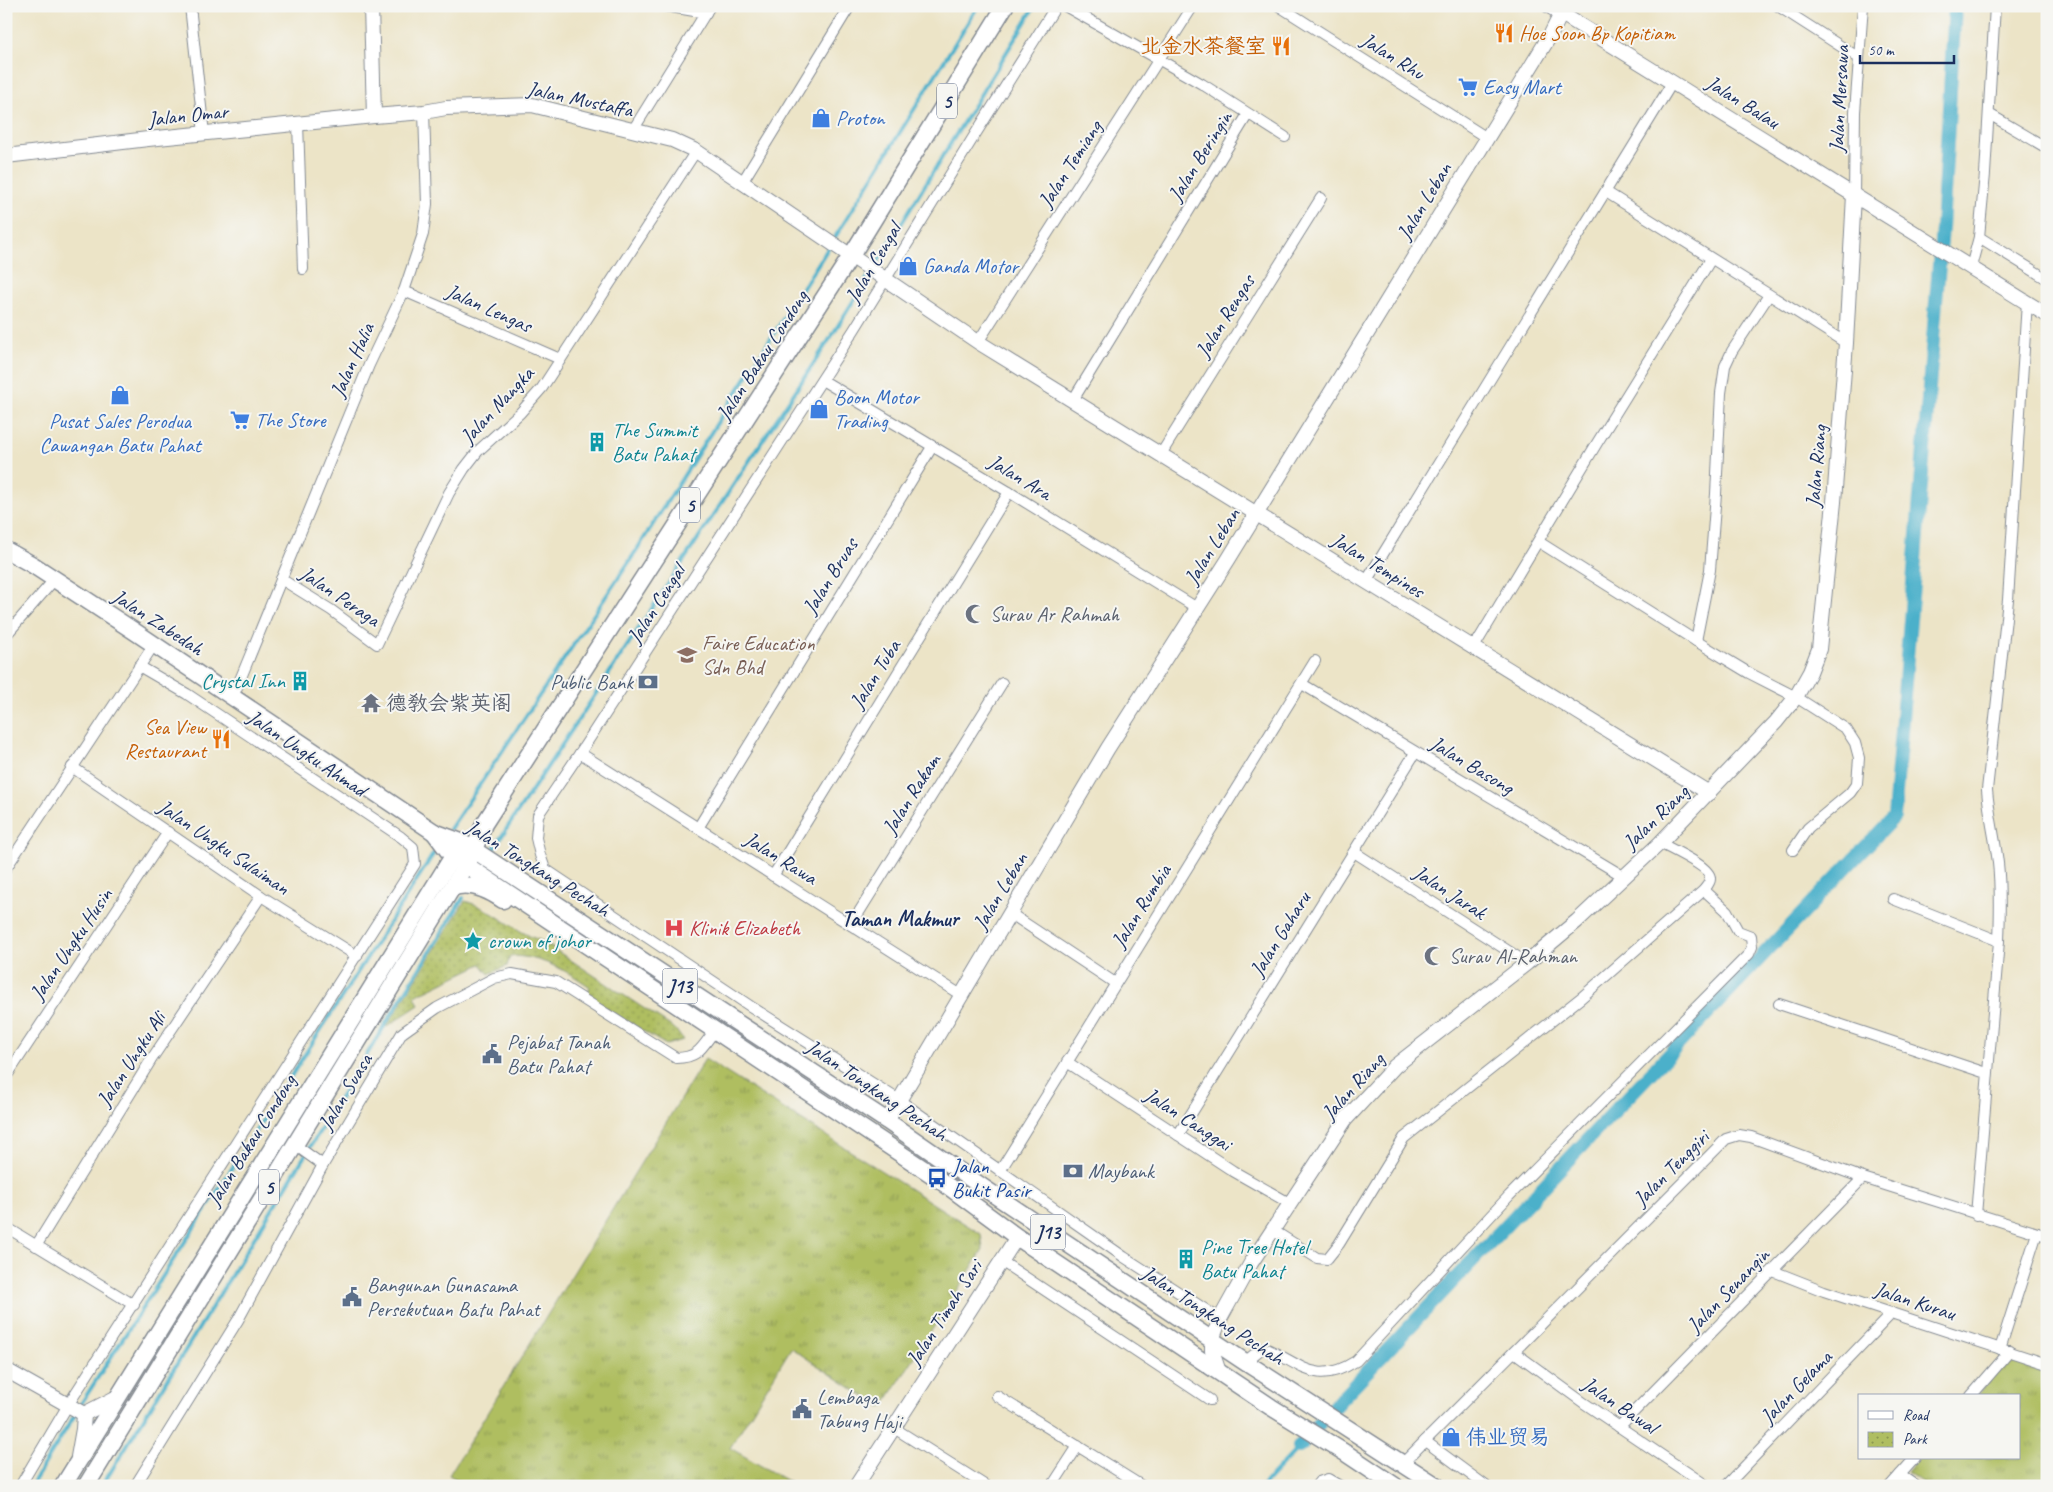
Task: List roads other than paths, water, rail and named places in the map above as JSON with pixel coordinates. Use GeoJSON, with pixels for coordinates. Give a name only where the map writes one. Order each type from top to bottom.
{"type":"FeatureCollection","features":[{"type":"Feature","properties":{"kind":"main road","name":"Jalan Bakau Condong"},"geometry":{"type":"LineString","coordinates":[[63,1486],[117,1397],[463,853],[857,260],[1005,6]]}},
{"type":"Feature","properties":{"kind":"main road","name":"Jalan Zabedah"},"geometry":{"type":"LineString","coordinates":[[6,550],[233,696],[434,832]]}},
{"type":"Feature","properties":{"kind":"main road","name":"Jalan Tongkang Pechah"},"geometry":{"type":"LineString","coordinates":[[434,832],[565,929],[943,1182],[1016,1237],[1271,1407],[1347,1454],[1394,1486]]}},
{"type":"Feature","properties":{"kind":"main road","name":"Jalan Bakau Condong"},"geometry":{"type":"LineString","coordinates":[[86,1486],[299,1148],[452,888],[463,853]]}},
{"type":"Feature","properties":{"kind":"main road","name":"Jalan Tongkang Pechah"},"geometry":{"type":"LineString","coordinates":[[463,853],[887,1121],[1077,1251],[1284,1388],[1403,1462],[1437,1486]]}},
{"type":"Feature","properties":{"kind":"main road"},"geometry":{"type":"LineString","coordinates":[[452,888],[461,884],[481,889],[544,924],[565,929]]}},
{"type":"Feature","properties":{"kind":"main road"},"geometry":{"type":"LineString","coordinates":[[887,1121],[886,1128],[889,1135],[937,1167],[943,1182]]}},
{"type":"Feature","properties":{"kind":"main road"},"geometry":{"type":"LineString","coordinates":[[984,1188],[988,1201],[1016,1224],[1016,1237],[1030,1234],[1061,1249],[1077,1251]]}},
{"type":"Feature","properties":{"kind":"street"},"geometry":{"type":"LineString","coordinates":[[190,6],[204,134]]}},
{"type":"Feature","properties":{"kind":"street"},"geometry":{"type":"LineString","coordinates":[[371,6],[374,116]]}},
{"type":"Feature","properties":{"kind":"street"},"geometry":{"type":"LineString","coordinates":[[634,130],[708,9],[665,6]]}},
{"type":"Feature","properties":{"kind":"street"},"geometry":{"type":"LineString","coordinates":[[742,181],[850,6]]}},
{"type":"Feature","properties":{"kind":"street","name":"Jalan Cengal"},"geometry":{"type":"LineString","coordinates":[[1056,6],[881,276],[822,380],[538,815],[536,838],[545,868],[750,1006],[899,1100],[1124,1256],[1220,1319]]}},
{"type":"Feature","properties":{"kind":"street","name":"Jalan Beringin"},"geometry":{"type":"LineString","coordinates":[[1065,6],[1159,59],[1248,114],[1073,400]]}},
{"type":"Feature","properties":{"kind":"street","name":"Jalan Temiang"},"geometry":{"type":"LineString","coordinates":[[978,342],[1193,6]]}},
{"type":"Feature","properties":{"kind":"street","name":"Jalan Rhu"},"geometry":{"type":"LineString","coordinates":[[1279,6],[1487,138]]}},
{"type":"Feature","properties":{"kind":"street"},"geometry":{"type":"LineString","coordinates":[[1778,6],[1859,58]]}},
{"type":"Feature","properties":{"kind":"street","name":"Jalan Mersawa"},"geometry":{"type":"LineString","coordinates":[[1854,195],[1855,112],[1863,6]]}},
{"type":"Feature","properties":{"kind":"street"},"geometry":{"type":"LineString","coordinates":[[1971,267],[1979,237],[1995,6]]}},
{"type":"Feature","properties":{"kind":"street","name":"Jalan Leban"},"geometry":{"type":"LineString","coordinates":[[887,1121],[1108,748],[1197,608],[1551,34],[1555,10]]}},
{"type":"Feature","properties":{"kind":"street","name":"Jalan Balau"},"geometry":{"type":"LineString","coordinates":[[1555,10],[2047,315]]}},
{"type":"Feature","properties":{"kind":"street"},"geometry":{"type":"LineString","coordinates":[[1366,580],[1672,83]]}},
{"type":"Feature","properties":{"kind":"street","name":"Jalan Mustaffa"},"geometry":{"type":"LineString","coordinates":[[374,116],[424,112],[446,108],[525,104],[672,140],[696,151],[742,181],[978,342]]}},
{"type":"Feature","properties":{"kind":"street","name":"Jalan Halia"},"geometry":{"type":"LineString","coordinates":[[233,696],[369,365],[404,291],[426,219],[424,112]]}},
{"type":"Feature","properties":{"kind":"street"},"geometry":{"type":"LineString","coordinates":[[1248,114],[1285,137]]}},
{"type":"Feature","properties":{"kind":"street"},"geometry":{"type":"LineString","coordinates":[[1989,114],[2047,148]]}},
{"type":"Feature","properties":{"kind":"street","name":"Jalan Omar"},"geometry":{"type":"LineString","coordinates":[[6,156],[374,116]]}},
{"type":"Feature","properties":{"kind":"street"},"geometry":{"type":"LineString","coordinates":[[298,123],[303,269]]}},
{"type":"Feature","properties":{"kind":"street","name":"Jalan Nangka"},"geometry":{"type":"LineString","coordinates":[[377,644],[449,493],[464,469],[478,451],[520,413],[537,394],[696,151]]}},
{"type":"Feature","properties":{"kind":"street"},"geometry":{"type":"LineString","coordinates":[[1606,192],[1846,343]]}},
{"type":"Feature","properties":{"kind":"street","name":"Jalan Riang"},"geometry":{"type":"LineString","coordinates":[[1212,1340],[1220,1319],[1251,1263],[1274,1231],[1345,1120],[1395,1066],[1527,963],[1577,921],[1660,843],[1709,793],[1776,722],[1796,697],[1820,649],[1834,502],[1846,343],[1854,195]]}},
{"type":"Feature","properties":{"kind":"street","name":"Jalan Rengas"},"geometry":{"type":"LineString","coordinates":[[1161,454],[1321,198]]}},
{"type":"Feature","properties":{"kind":"street"},"geometry":{"type":"LineString","coordinates":[[1979,237],[2047,279]]}},
{"type":"Feature","properties":{"kind":"street"},"geometry":{"type":"LineString","coordinates":[[1473,648],[1539,542],[1597,443],[1712,259]]}},
{"type":"Feature","properties":{"kind":"street","name":"Jalan Lengas"},"geometry":{"type":"LineString","coordinates":[[404,291],[560,359]]}},
{"type":"Feature","properties":{"kind":"street"},"geometry":{"type":"LineString","coordinates":[[1696,641],[1710,570],[1716,494],[1720,393],[1725,366],[1732,351],[1769,295]]}},
{"type":"Feature","properties":{"kind":"street"},"geometry":{"type":"LineString","coordinates":[[1976,1215],[1986,1073],[1999,941],[2000,896],[1998,863],[1987,790],[2008,600],[2027,302]]}},
{"type":"Feature","properties":{"kind":"street","name":"Jalan Tempines"},"geometry":{"type":"LineString","coordinates":[[978,342],[1709,793]]}},
{"type":"Feature","properties":{"kind":"street","name":"Jalan Ara"},"geometry":{"type":"LineString","coordinates":[[822,380],[1197,608]]}},
{"type":"Feature","properties":{"kind":"street","name":"Jalan Bruas"},"geometry":{"type":"LineString","coordinates":[[698,828],[932,447]]}},
{"type":"Feature","properties":{"kind":"street","name":"Jalan Tuba"},"geometry":{"type":"LineString","coordinates":[[773,876],[1009,492]]}},
{"type":"Feature","properties":{"kind":"street"},"geometry":{"type":"LineString","coordinates":[[1539,542],[1696,641],[1749,673],[1796,697],[1846,729],[1855,743],[1859,758],[1857,783],[1850,793],[1808,828],[1793,850]]}},
{"type":"Feature","properties":{"kind":"street","name":"Jalan Peraga"},"geometry":{"type":"LineString","coordinates":[[281,579],[331,610],[377,644]]}},
{"type":"Feature","properties":{"kind":"street"},"geometry":{"type":"LineString","coordinates":[[6,635],[54,580]]}},
{"type":"Feature","properties":{"kind":"street"},"geometry":{"type":"LineString","coordinates":[[6,868],[153,646]]}},
{"type":"Feature","properties":{"kind":"street","name":"Jalan Rumbia"},"geometry":{"type":"LineString","coordinates":[[1000,1171],[1030,1119],[1315,661]]}},
{"type":"Feature","properties":{"kind":"street","name":"Jalan Ungku Ahmad"},"geometry":{"type":"LineString","coordinates":[[138,666],[187,694],[401,837],[413,847],[416,864],[357,956]]}},
{"type":"Feature","properties":{"kind":"street","name":"Jalan Rakam"},"geometry":{"type":"LineString","coordinates":[[851,925],[1002,683]]}},
{"type":"Feature","properties":{"kind":"street","name":"Jalan Basong"},"geometry":{"type":"LineString","coordinates":[[1302,684],[1623,876]]}},
{"type":"Feature","properties":{"kind":"street","name":"Jalan Rawa"},"geometry":{"type":"LineString","coordinates":[[580,753],[961,995]]}},
{"type":"Feature","properties":{"kind":"street","name":"Jalan Gaharu"},"geometry":{"type":"LineString","coordinates":[[1178,1135],[1415,753]]}},
{"type":"Feature","properties":{"kind":"street","name":"Jalan Ungku Sulaiman"},"geometry":{"type":"LineString","coordinates":[[72,768],[262,896],[357,956]]}},
{"type":"Feature","properties":{"kind":"street","name":"Jalan Ungku Husin"},"geometry":{"type":"LineString","coordinates":[[6,1077],[168,832]]}},
{"type":"Feature","properties":{"kind":"street"},"geometry":{"type":"LineString","coordinates":[[1274,1231],[1317,1258],[1327,1259],[1339,1244],[1404,1138],[1582,997],[1704,890],[1710,880],[1710,873],[1702,866],[1660,843]]}},
{"type":"Feature","properties":{"kind":"street","name":"Jalan Jarak"},"geometry":{"type":"LineString","coordinates":[[1354,852],[1527,963]]}},
{"type":"Feature","properties":{"kind":"street"},"geometry":{"type":"LineString","coordinates":[[1245,1362],[1261,1349],[1267,1349],[1313,1372],[1323,1374],[1342,1370],[1356,1360],[1509,1196],[1749,954],[1752,947],[1751,936],[1738,930],[1727,911],[1704,890]]}},
{"type":"Feature","properties":{"kind":"street","name":"Jalan Ungku Ali"},"geometry":{"type":"LineString","coordinates":[[36,1246],[152,1060],[262,896]]}},
{"type":"Feature","properties":{"kind":"street"},"geometry":{"type":"LineString","coordinates":[[1893,898],[1999,941]]}},
{"type":"Feature","properties":{"kind":"street"},"geometry":{"type":"LineString","coordinates":[[1011,914],[1115,983]]}},
{"type":"Feature","properties":{"kind":"street"},"geometry":{"type":"LineString","coordinates":[[20,1486],[76,1409],[134,1305],[357,956]]}},
{"type":"Feature","properties":{"kind":"street","name":"Jalan Suasa"},"geometry":{"type":"LineString","coordinates":[[135,1486],[238,1320],[323,1165],[402,1033],[437,1008],[494,978],[512,974],[556,982],[676,1058],[688,1058],[698,1053],[715,1030]]}},
{"type":"Feature","properties":{"kind":"street"},"geometry":{"type":"LineString","coordinates":[[1779,1004],[1986,1073]]}},
{"type":"Feature","properties":{"kind":"street","name":"Jalan Canggai"},"geometry":{"type":"LineString","coordinates":[[1067,1062],[1233,1171],[1290,1204]]}},
{"type":"Feature","properties":{"kind":"street","name":"Jalan Tenggiri"},"geometry":{"type":"LineString","coordinates":[[1403,1462],[1726,1139],[1739,1135],[1751,1137],[1863,1178],[2042,1235]]}},
{"type":"Feature","properties":{"kind":"street"},"geometry":{"type":"LineString","coordinates":[[299,1148],[323,1165]]}},
{"type":"Feature","properties":{"kind":"street","name":"Jalan Senangin"},"geometry":{"type":"LineString","coordinates":[[1619,1427],[1863,1178]]}},
{"type":"Feature","properties":{"kind":"street"},"geometry":{"type":"LineString","coordinates":[[6,1227],[134,1305]]}},
{"type":"Feature","properties":{"kind":"street"},"geometry":{"type":"LineString","coordinates":[[1972,1394],[2005,1350],[2042,1235]]}},
{"type":"Feature","properties":{"kind":"street","name":"Jalan Timah Sari"},"geometry":{"type":"LineString","coordinates":[[856,1486],[1016,1237]]}},
{"type":"Feature","properties":{"kind":"street"},"geometry":{"type":"LineString","coordinates":[[1002,1261],[1210,1400]]}},
{"type":"Feature","properties":{"kind":"street","name":"Jalan Kurau"},"geometry":{"type":"LineString","coordinates":[[1773,1271],[1824,1291],[2047,1364]]}},
{"type":"Feature","properties":{"kind":"street","name":"Jalan Gelama"},"geometry":{"type":"LineString","coordinates":[[1726,1486],[1892,1313]]}},
{"type":"Feature","properties":{"kind":"street"},"geometry":{"type":"LineString","coordinates":[[1212,1340],[1212,1350],[1219,1372]]}},
{"type":"Feature","properties":{"kind":"street","name":"Jalan Bawal"},"geometry":{"type":"LineString","coordinates":[[1514,1352],[1619,1427],[1707,1486]]}},
{"type":"Feature","properties":{"kind":"street"},"geometry":{"type":"LineString","coordinates":[[6,1370],[76,1409],[117,1397]]}},
{"type":"Feature","properties":{"kind":"street"},"geometry":{"type":"LineString","coordinates":[[997,1396],[1142,1486]]}},
{"type":"Feature","properties":{"kind":"street"},"geometry":{"type":"LineString","coordinates":[[76,1409],[81,1446],[77,1463]]}},
{"type":"Feature","properties":{"kind":"street"},"geometry":{"type":"LineString","coordinates":[[894,1428],[986,1486]]}},
{"type":"Feature","properties":{"kind":"street"},"geometry":{"type":"LineString","coordinates":[[1425,1441],[1486,1486]]}},
{"type":"Feature","properties":{"kind":"street"},"geometry":{"type":"LineString","coordinates":[[1052,1486],[1078,1446]]}},
{"type":"Feature","properties":{"kind":"street"},"geometry":{"type":"LineString","coordinates":[[1890,1486],[1913,1460]]}},
{"type":"Feature","properties":{"kind":"street"},"geometry":{"type":"LineString","coordinates":[[1900,1475],[1916,1486]]}},
{"type":"Feature","properties":{"kind":"street"},"geometry":{"type":"LineString","coordinates":[[1316,1486],[1319,1482],[1328,1479],[1340,1486]]}},
{"type":"Feature","properties":{"kind":"waterway"},"geometry":{"type":"LineString","coordinates":[[450,829],[629,562],[844,223],[978,6]]}},
{"type":"Feature","properties":{"kind":"waterway"},"geometry":{"type":"LineString","coordinates":[[874,268],[1035,6]]}},
{"type":"Feature","properties":{"kind":"waterway"},"geometry":{"type":"LineString","coordinates":[[1299,1447],[1343,1397],[1894,817],[1942,228],[1955,6]]}},
{"type":"Feature","properties":{"kind":"waterway"},"geometry":{"type":"LineString","coordinates":[[492,851],[831,337],[870,274]]}},
{"type":"Feature","properties":{"kind":"waterway"},"geometry":{"type":"LineString","coordinates":[[79,1407],[434,853]]}},
{"type":"Feature","properties":{"kind":"waterway"},"geometry":{"type":"LineString","coordinates":[[102,1486],[463,898]]}},
{"type":"Feature","properties":{"kind":"waterway"},"geometry":{"type":"LineString","coordinates":[[31,1486],[76,1413]]}},
{"type":"Feature","properties":{"kind":"waterway"},"geometry":{"type":"LineString","coordinates":[[1262,1486],[1299,1447]]}},
{"type":"Feature","properties":{"kind":"place","name":"Hoe Soon Bp Kopitiam"},"geometry":{"type":"Point","coordinates":[1504,33]}},
{"type":"Feature","properties":{"kind":"place","name":"北金水茶餐室"},"geometry":{"type":"Point","coordinates":[1281,46]}},
{"type":"Feature","properties":{"kind":"place","name":"Easy Mart"},"geometry":{"type":"Point","coordinates":[1468,87]}},
{"type":"Feature","properties":{"kind":"place","name":"Proton"},"geometry":{"type":"Point","coordinates":[821,118]}},
{"type":"Feature","properties":{"kind":"place","name":"Ganda Motor"},"geometry":{"type":"Point","coordinates":[908,266]}},
{"type":"Feature","properties":{"kind":"place","name":"Pusat Sales Perodua Cawangan Batu Pahat"},"geometry":{"type":"Point","coordinates":[120,395]}},
{"type":"Feature","properties":{"kind":"place","name":"Boon Motor Trading"},"geometry":{"type":"Point","coordinates":[819,409]}},
{"type":"Feature","properties":{"kind":"place","name":"The Store"},"geometry":{"type":"Point","coordinates":[240,420]}},
{"type":"Feature","properties":{"kind":"place","name":"The Summit Batu Pahat"},"geometry":{"type":"Point","coordinates":[597,442]}},
{"type":"Feature","properties":{"kind":"place","name":"Surau Ar Rahmah"},"geometry":{"type":"Point","coordinates":[975,614]}},
{"type":"Feature","properties":{"kind":"place","name":"Faire Education Sdn Bhd"},"geometry":{"type":"Point","coordinates":[687,655]}},
{"type":"Feature","properties":{"kind":"place","name":"Crystal Inn"},"geometry":{"type":"Point","coordinates":[300,681]}},
{"type":"Feature","properties":{"kind":"place","name":"Public Bank"},"geometry":{"type":"Point","coordinates":[648,682]}},
{"type":"Feature","properties":{"kind":"place","name":"德教会紫英阁"},"geometry":{"type":"Point","coordinates":[371,703]}},
{"type":"Feature","properties":{"kind":"place","name":"Sea View Restaurant"},"geometry":{"type":"Point","coordinates":[221,739]}},
{"type":"Feature","properties":{"kind":"place","name":"Klinik Elizabeth"},"geometry":{"type":"Point","coordinates":[674,928]}},
{"type":"Feature","properties":{"kind":"place","name":"crown of johor"},"geometry":{"type":"Point","coordinates":[473,941]}},
{"type":"Feature","properties":{"kind":"place","name":"Surau Al-Rahman"},"geometry":{"type":"Point","coordinates":[1434,956]}},
{"type":"Feature","properties":{"kind":"place","name":"Pejabat Tanah Batu Pahat"},"geometry":{"type":"Point","coordinates":[492,1054]}},
{"type":"Feature","properties":{"kind":"place","name":"Maybank"},"geometry":{"type":"Point","coordinates":[1073,1171]}},
{"type":"Feature","properties":{"kind":"place","name":"Jalan Bukit Pasir"},"geometry":{"type":"Point","coordinates":[937,1178]}},
{"type":"Feature","properties":{"kind":"place","name":"Pine Tree Hotel Batu Pahat"},"geometry":{"type":"Point","coordinates":[1186,1259]}},
{"type":"Feature","properties":{"kind":"place","name":"Bangunan Gunasama Persekutuan Batu Pahat"},"geometry":{"type":"Point","coordinates":[352,1297]}},
{"type":"Feature","properties":{"kind":"place","name":"Lembaga Tabung Haji"},"geometry":{"type":"Point","coordinates":[802,1409]}},
{"type":"Feature","properties":{"kind":"place","name":"伟业贸易"},"geometry":{"type":"Point","coordinates":[1451,1437]}},
{"type":"Feature","properties":{"kind":"district","name":"Taman Makmur"},"geometry":{"type":"Point","coordinates":[900,919]}}]}
